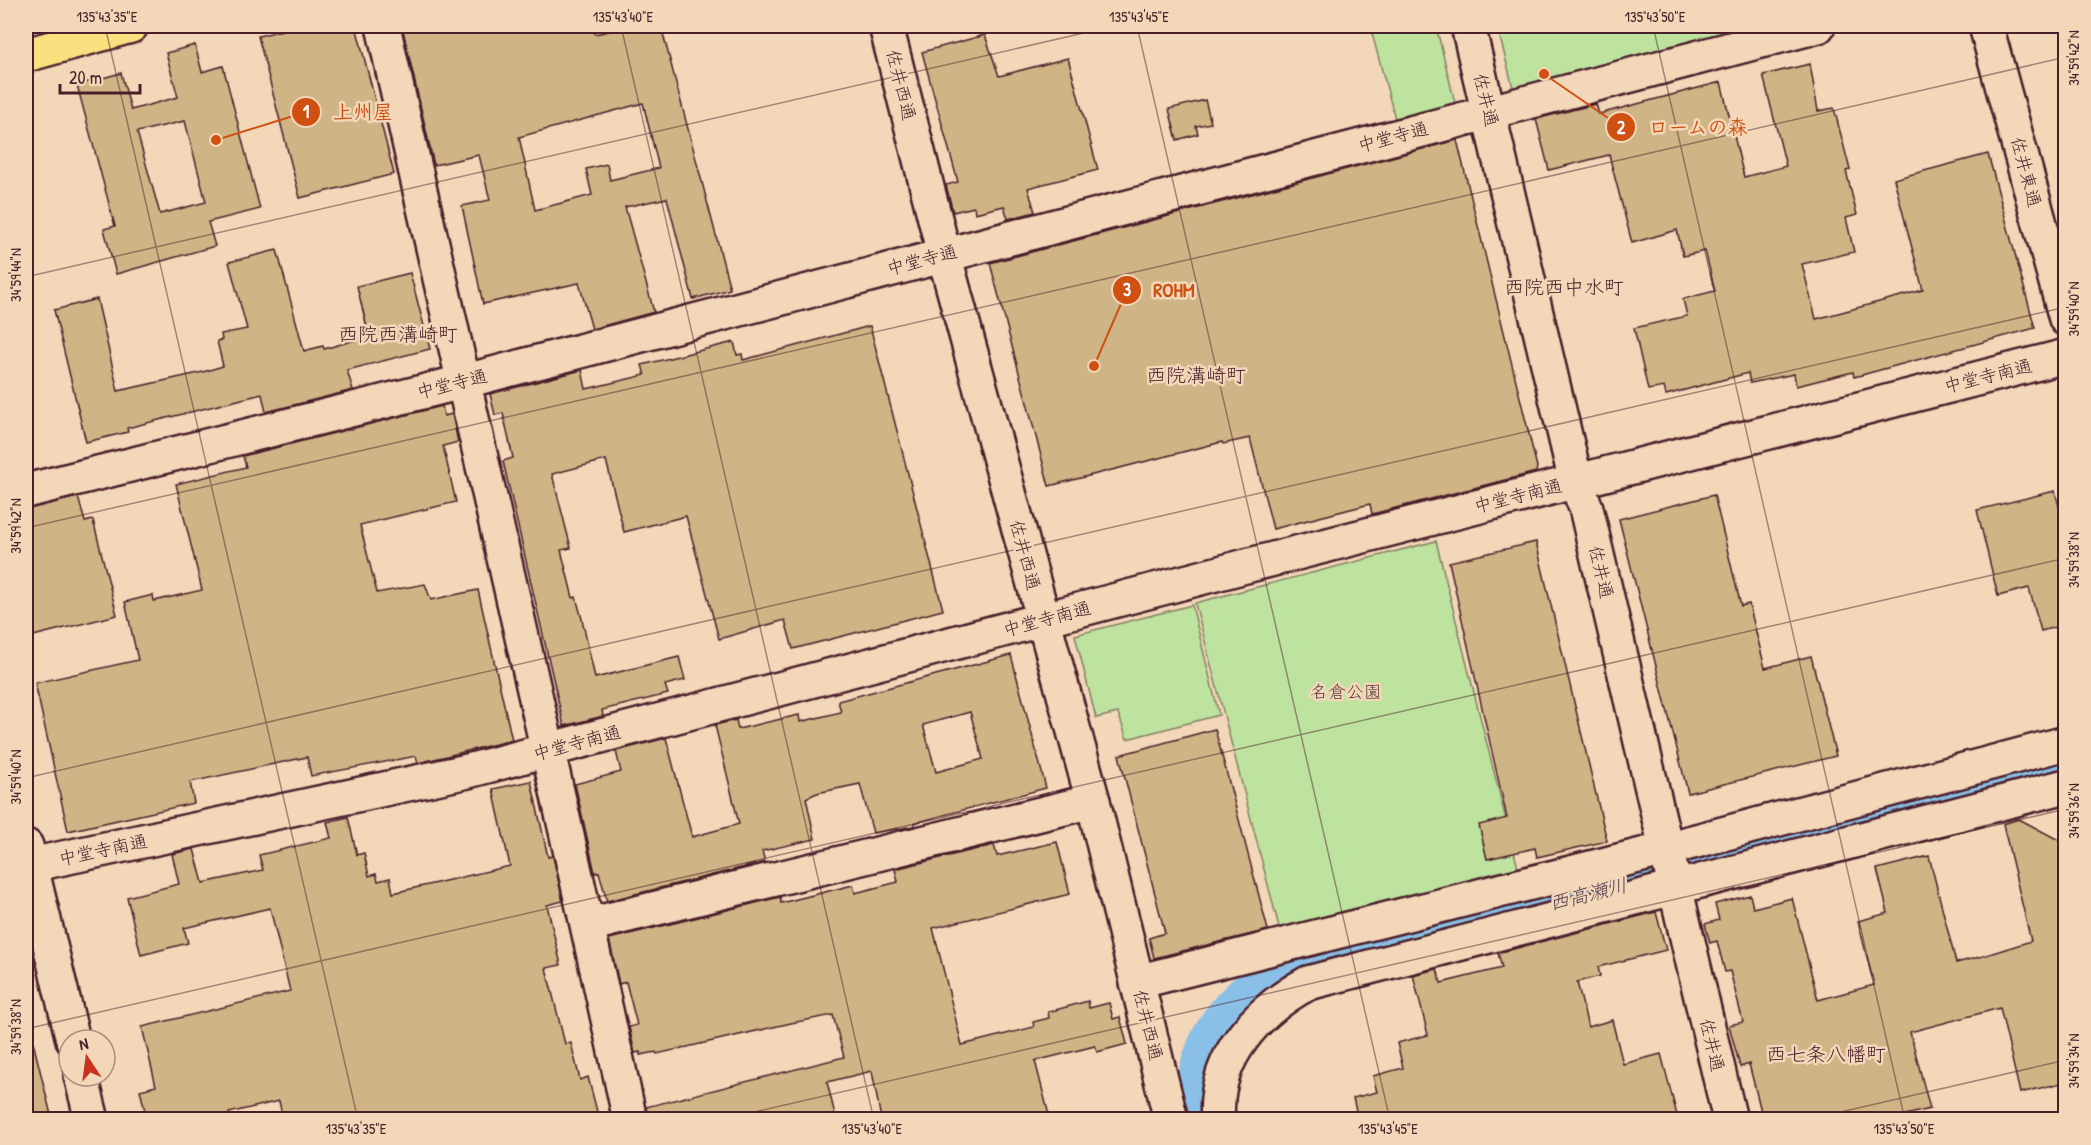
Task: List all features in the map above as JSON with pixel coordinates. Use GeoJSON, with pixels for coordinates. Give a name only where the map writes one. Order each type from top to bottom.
{"type":"FeatureCollection","features":[{"type":"Feature","properties":{"kind":"highway"},"geometry":{"type":"LineString","coordinates":[[26,55],[131,26]]}},
{"type":"Feature","properties":{"kind":"street"},"geometry":{"type":"LineString","coordinates":[[383,26],[462,382],[549,750],[630,1119]]}},
{"type":"Feature","properties":{"kind":"street","name":"佐井西通"},"geometry":{"type":"LineString","coordinates":[[886,26],[1042,621],[1093,801],[1171,1119]]}},
{"type":"Feature","properties":{"kind":"street","name":"佐井通"},"geometry":{"type":"LineString","coordinates":[[1468,26],[1576,482],[1586,508],[1730,1119]]}},
{"type":"Feature","properties":{"kind":"street","name":"中堂寺通"},"geometry":{"type":"LineString","coordinates":[[26,491],[462,382],[1818,26]]}},
{"type":"Feature","properties":{"kind":"street","name":"佐井東通"},"geometry":{"type":"LineString","coordinates":[[1986,26],[2066,319]]}},
{"type":"Feature","properties":{"kind":"street","name":"中堂寺南通"},"geometry":{"type":"LineString","coordinates":[[27,859],[468,771],[2066,356]]}},
{"type":"Feature","properties":{"kind":"street"},"geometry":{"type":"LineString","coordinates":[[1218,1119],[1220,1087],[1228,1061],[1244,1035],[1262,1014],[1286,995],[1308,983],[2066,743]]}},
{"type":"Feature","properties":{"kind":"street"},"geometry":{"type":"LineString","coordinates":[[1137,982],[2066,786]]}},
{"type":"Feature","properties":{"kind":"street"},"geometry":{"type":"LineString","coordinates":[[588,925],[1093,801]]}},
{"type":"Feature","properties":{"kind":"street"},"geometry":{"type":"LineString","coordinates":[[27,859],[69,1028]]}},
{"type":"Feature","properties":{"kind":"street"},"geometry":{"type":"LineString","coordinates":[[84,1088],[92,1119]]}},
{"type":"Feature","properties":{"kind":"green space"},"geometry":{"type":"Polygon","coordinates":[[[1370,26],[1436,26],[1456,107],[1396,122],[1370,26]]]}},
{"type":"Feature","properties":{"kind":"green space"},"geometry":{"type":"Polygon","coordinates":[[[1497,26],[1770,26],[1514,91],[1497,26]]]}},
{"type":"Feature","properties":{"kind":"green space","name":"名倉公園"},"geometry":{"type":"Polygon","coordinates":[[[1436,541],[1518,868],[1280,931],[1195,603],[1436,541]]]}},
{"type":"Feature","properties":{"kind":"green space"},"geometry":{"type":"Polygon","coordinates":[[[1192,605],[1219,715],[1127,739],[1118,713],[1096,718],[1075,635],[1192,605]]]}},
{"type":"Feature","properties":{"kind":"building"},"geometry":{"type":"Polygon","coordinates":[[[299,26],[356,26],[394,174],[300,198],[258,36],[299,26]]]}},
{"type":"Feature","properties":{"kind":"building"},"geometry":{"type":"Polygon","coordinates":[[[402,26],[593,26],[595,34],[632,26],[661,26],[730,289],[693,299],[667,198],[625,207],[654,312],[592,329],[579,283],[483,304],[462,206],[490,200],[479,155],[434,165],[402,26]],[[643,103],[519,137],[535,210],[592,195],[586,169],[607,164],[610,180],[659,168],[643,103]]]}},
{"type":"Feature","properties":{"kind":"building"},"geometry":{"type":"Polygon","coordinates":[[[985,35],[999,76],[1068,58],[1098,170],[1028,188],[1035,212],[1008,219],[1004,206],[975,213],[974,207],[953,212],[946,185],[958,182],[922,52],[985,35]]]}},
{"type":"Feature","properties":{"kind":"building"},"geometry":{"type":"Polygon","coordinates":[[[195,45],[202,72],[223,66],[260,209],[208,222],[215,246],[116,274],[104,229],[115,226],[77,85],[121,73],[131,110],[178,97],[166,53],[195,45]],[[185,121],[137,132],[160,214],[206,202],[185,121]]]}},
{"type":"Feature","properties":{"kind":"building"},"geometry":{"type":"Polygon","coordinates":[[[1810,64],[1818,111],[1834,108],[1850,170],[1846,171],[1857,215],[1846,218],[1854,252],[1802,264],[1816,319],[1923,290],[1894,179],[1988,154],[2035,328],[1854,377],[1853,372],[1796,386],[1794,374],[1750,383],[1748,373],[1666,395],[1664,387],[1648,390],[1634,328],[1687,316],[1683,299],[1715,291],[1705,251],[1683,256],[1677,230],[1632,243],[1609,155],[1549,170],[1536,119],[1596,104],[1599,114],[1721,82],[1744,177],[1786,166],[1763,75],[1810,64]]]}},
{"type":"Feature","properties":{"kind":"building"},"geometry":{"type":"Polygon","coordinates":[[[1205,100],[1211,123],[1196,126],[1198,134],[1177,140],[1169,109],[1205,100]]]}},
{"type":"Feature","properties":{"kind":"building"},"geometry":{"type":"Polygon","coordinates":[[[1457,140],[1537,467],[1536,472],[1372,514],[1370,504],[1273,529],[1250,438],[1223,444],[1222,442],[1049,486],[990,263],[1457,140]]]}},
{"type":"Feature","properties":{"kind":"building"},"geometry":{"type":"Polygon","coordinates":[[[277,250],[304,351],[323,346],[324,349],[369,336],[357,286],[410,273],[430,349],[347,370],[353,390],[266,412],[262,394],[127,428],[128,432],[86,442],[54,310],[97,299],[118,391],[203,372],[223,366],[217,341],[222,340],[221,334],[247,329],[229,262],[277,250]]]}},
{"type":"Feature","properties":{"kind":"building"},"geometry":{"type":"Polygon","coordinates":[[[870,326],[943,610],[793,649],[785,620],[719,639],[686,516],[624,532],[606,460],[552,474],[571,548],[561,550],[573,598],[576,597],[582,619],[595,678],[679,657],[685,680],[665,685],[668,694],[602,710],[603,716],[564,726],[503,461],[513,458],[503,413],[495,415],[490,394],[582,370],[586,389],[645,375],[642,365],[734,342],[737,355],[742,354],[743,360],[870,326]]]}},
{"type":"Feature","properties":{"kind":"building"},"geometry":{"type":"Polygon","coordinates":[[[442,406],[444,416],[452,414],[458,442],[443,446],[456,502],[360,525],[377,593],[425,584],[431,600],[478,590],[512,740],[418,763],[416,756],[311,776],[307,757],[190,782],[194,803],[68,831],[35,683],[138,660],[125,602],[153,595],[154,601],[202,590],[176,484],[246,467],[243,456],[442,406]]]}},
{"type":"Feature","properties":{"kind":"building"},"geometry":{"type":"Polygon","coordinates":[[[2055,491],[2066,532],[2066,624],[2041,631],[2029,588],[1998,596],[1977,510],[2055,491]]]}},
{"type":"Feature","properties":{"kind":"building"},"geometry":{"type":"Polygon","coordinates":[[[1714,495],[1741,606],[1749,604],[1765,668],[1811,656],[1836,756],[1688,793],[1619,519],[1714,495]]]}},
{"type":"Feature","properties":{"kind":"building"},"geometry":{"type":"Polygon","coordinates":[[[78,497],[85,522],[93,520],[117,615],[33,636],[26,607],[26,509],[78,497]]]}},
{"type":"Feature","properties":{"kind":"building"},"geometry":{"type":"Polygon","coordinates":[[[1536,542],[1607,841],[1537,857],[1535,848],[1487,859],[1479,825],[1507,818],[1449,562],[1536,542]]]}},
{"type":"Feature","properties":{"kind":"building"},"geometry":{"type":"Polygon","coordinates":[[[1011,655],[1046,788],[914,823],[914,826],[873,833],[860,784],[817,793],[806,798],[815,839],[762,851],[765,862],[607,901],[599,872],[595,873],[575,784],[621,772],[616,751],[666,738],[692,837],[739,824],[715,725],[736,720],[738,729],[799,715],[800,722],[841,712],[838,701],[1011,655]],[[970,712],[923,725],[936,772],[983,759],[970,712]]]}},
{"type":"Feature","properties":{"kind":"building"},"geometry":{"type":"Polygon","coordinates":[[[1215,729],[1268,930],[1154,958],[1149,938],[1165,933],[1119,755],[1215,729]]]}},
{"type":"Feature","properties":{"kind":"building"},"geometry":{"type":"Polygon","coordinates":[[[531,781],[548,857],[553,856],[563,901],[547,905],[561,965],[546,968],[565,1044],[571,1043],[580,1080],[588,1077],[599,1119],[570,1119],[569,1113],[544,1119],[283,1119],[279,1101],[229,1113],[231,1119],[147,1119],[140,1090],[156,1086],[142,1027],[290,991],[270,908],[184,928],[188,943],[141,955],[127,897],[179,884],[172,854],[194,849],[203,883],[263,870],[259,855],[331,838],[327,822],[348,817],[357,855],[364,853],[369,876],[376,874],[378,881],[390,878],[393,893],[510,866],[493,789],[531,781]]]}},
{"type":"Feature","properties":{"kind":"building"},"geometry":{"type":"Polygon","coordinates":[[[2019,819],[2066,844],[2066,1082],[2020,1093],[2000,1008],[1910,1032],[1930,1109],[1889,1119],[1763,1119],[1749,1064],[1740,1067],[1729,1025],[1743,1022],[1730,971],[1725,972],[1717,941],[1710,943],[1705,924],[1719,920],[1715,904],[1750,895],[1753,908],[1792,898],[1818,1000],[1874,985],[1858,921],[1888,913],[1877,869],[1929,856],[1956,963],[1983,956],[2031,941],[2003,824],[2019,819]]]}},
{"type":"Feature","properties":{"kind":"building"},"geometry":{"type":"Polygon","coordinates":[[[1057,842],[1070,894],[933,928],[962,1045],[1034,1027],[1033,1022],[1049,1018],[1048,1012],[1088,1001],[1089,1008],[1109,1003],[1113,1019],[1120,1017],[1127,1044],[1097,1052],[1095,1046],[1035,1061],[1050,1119],[881,1119],[872,1071],[827,1082],[836,1119],[648,1119],[646,1107],[844,1057],[833,1015],[657,1054],[656,1052],[640,1055],[640,1052],[635,1053],[629,1027],[637,1025],[626,982],[619,984],[609,939],[780,897],[781,903],[853,885],[855,893],[898,882],[895,869],[994,845],[997,856],[1057,842]]]}},
{"type":"Feature","properties":{"kind":"building"},"geometry":{"type":"Polygon","coordinates":[[[1656,912],[1666,950],[1598,967],[1600,976],[1577,982],[1588,1027],[1612,1020],[1623,1064],[1661,1054],[1678,1119],[1358,1119],[1353,1098],[1377,1092],[1373,1076],[1403,1068],[1397,1043],[1428,1035],[1413,975],[1437,969],[1441,983],[1502,968],[1498,953],[1656,912]]]}},
{"type":"Feature","properties":{"kind":"building"},"geometry":{"type":"Polygon","coordinates":[[[33,1042],[52,1119],[26,1119],[26,1043],[33,1042]]]}},
{"type":"Feature","properties":{"kind":"waterway","name":"西高瀬川"},"geometry":{"type":"LineString","coordinates":[[1199,1120],[1200,1091],[1205,1065],[1214,1041],[1227,1020],[1263,986],[1286,972],[1312,961],[1712,862],[2066,765]]}},
{"type":"Feature","properties":{"kind":"waterway"},"geometry":{"type":"LineString","coordinates":[[1732,857],[1747,839]]}},
{"type":"Feature","properties":{"kind":"waterway"},"geometry":{"type":"LineString","coordinates":[[1391,943],[1406,926]]}},
{"type":"Feature","properties":{"kind":"place","name":"ロームの森"},"geometry":{"type":"Point","coordinates":[1544,74]}},
{"type":"Feature","properties":{"kind":"place","name":"上州屋"},"geometry":{"type":"Point","coordinates":[216,140]}},
{"type":"Feature","properties":{"kind":"place","name":"ROHM"},"geometry":{"type":"Point","coordinates":[1094,366]}},
{"type":"Feature","properties":{"kind":"district","name":"西院西中水町"},"geometry":{"type":"Point","coordinates":[1564,287]}},
{"type":"Feature","properties":{"kind":"district","name":"西院西溝崎町"},"geometry":{"type":"Point","coordinates":[398,334]}},
{"type":"Feature","properties":{"kind":"district","name":"西院溝崎町"},"geometry":{"type":"Point","coordinates":[1196,375]}},
{"type":"Feature","properties":{"kind":"district","name":"西七条八幡町"},"geometry":{"type":"Point","coordinates":[1826,1054]}}]}
